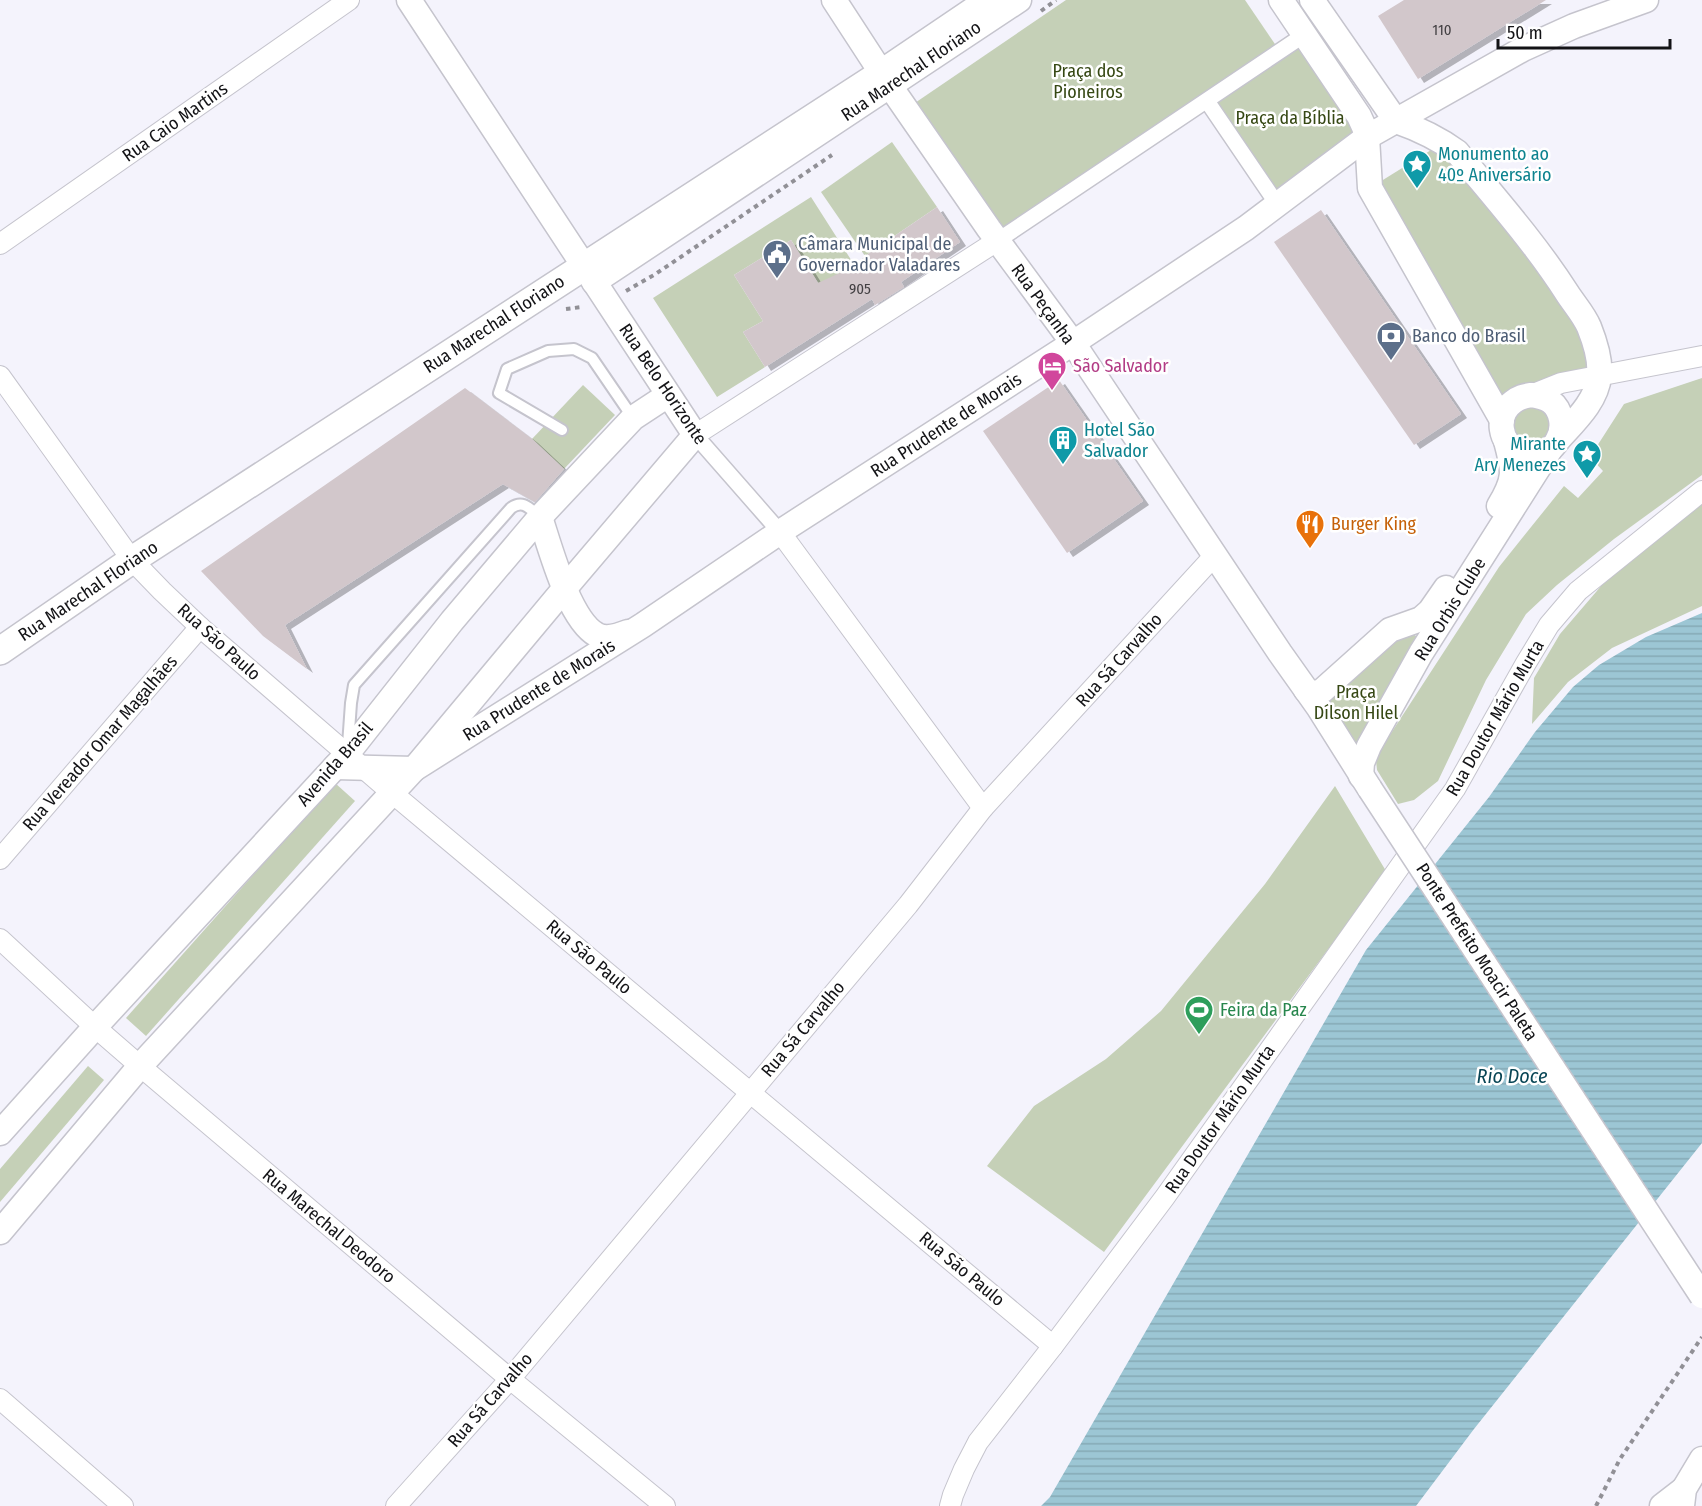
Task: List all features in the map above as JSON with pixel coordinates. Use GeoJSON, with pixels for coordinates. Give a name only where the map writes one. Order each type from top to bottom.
{"type":"FeatureCollection","features":[{"type":"Feature","properties":{"kind":"main road","name":"Rua Marechal Floriano"},"geometry":{"type":"LineString","coordinates":[[0,651],[132,560],[589,274],[886,79],[990,0]]}},
{"type":"Feature","properties":{"kind":"street","name":"Rua Caio Martins"},"geometry":{"type":"LineString","coordinates":[[0,244],[349,0]]}},
{"type":"Feature","properties":{"kind":"street","name":"Rua Belo Horizonte"},"geometry":{"type":"LineString","coordinates":[[409,0],[695,435],[780,532],[983,808]]}},
{"type":"Feature","properties":{"kind":"street","name":"Rua Peçanha"},"geometry":{"type":"LineString","coordinates":[[834,0],[997,241],[1072,343],[1280,653],[1357,748]]}},
{"type":"Feature","properties":{"kind":"street","name":"Rua Marechal Floriano"},"geometry":{"type":"LineString","coordinates":[[886,79],[1019,0]]}},
{"type":"Feature","properties":{"kind":"street"},"geometry":{"type":"LineString","coordinates":[[1281,0],[1359,116],[1367,137],[1370,188],[1512,448],[1522,453],[1543,455],[1555,444],[1562,430],[1561,420],[1558,410],[1551,402],[1531,395]]}},
{"type":"Feature","properties":{"kind":"street"},"geometry":{"type":"LineString","coordinates":[[1312,0],[1396,121],[1430,134],[1457,152],[1548,263],[1588,326],[1597,352],[1599,376]]}},
{"type":"Feature","properties":{"kind":"street","name":"Rua Prudente de Morais"},"geometry":{"type":"LineString","coordinates":[[414,769],[643,625],[780,532],[1246,228],[1367,137],[1523,49],[1574,26],[1646,0]]}},
{"type":"Feature","properties":{"kind":"street"},"geometry":{"type":"LineString","coordinates":[[0,1232],[140,1066],[414,769],[695,435],[997,241],[1304,35]]}},
{"type":"Feature","properties":{"kind":"street"},"geometry":{"type":"LineString","coordinates":[[1206,100],[1277,204]]}},
{"type":"Feature","properties":{"kind":"street"},"geometry":{"type":"LineString","coordinates":[[1597,352],[1603,361],[1610,365],[1633,369]]}},
{"type":"Feature","properties":{"kind":"street"},"geometry":{"type":"LineString","coordinates":[[1504,430],[1505,410],[1521,397],[1561,383],[1702,356]]}},
{"type":"Feature","properties":{"kind":"street","name":"Rua São Paulo"},"geometry":{"type":"LineString","coordinates":[[0,376],[132,560],[200,627],[347,762],[391,792],[1053,1346]]}},
{"type":"Feature","properties":{"kind":"street","name":"Rua Orbis Clube"},"geometry":{"type":"LineString","coordinates":[[1366,783],[1357,748],[1555,444],[1596,392],[1599,376]]}},
{"type":"Feature","properties":{"kind":"street","name":"Avenida Brasil"},"geometry":{"type":"LineString","coordinates":[[0,1133],[95,1028],[347,762],[452,621],[540,517],[633,418],[668,395]]}},
{"type":"Feature","properties":{"kind":"street","name":"Rua Orbis Clube"},"geometry":{"type":"LineString","coordinates":[[1316,696],[1387,633],[1421,619],[1430,611],[1484,532],[1509,489],[1512,465],[1504,430]]}},
{"type":"Feature","properties":{"kind":"street","name":"Rua Doutor Mário Murta"},"geometry":{"type":"LineString","coordinates":[[950,1506],[964,1469],[978,1442],[1165,1197],[1455,789],[1549,625],[1578,591],[1702,491]]}},
{"type":"Feature","properties":{"kind":"street"},"geometry":{"type":"LineString","coordinates":[[540,517],[564,588],[583,624],[598,636],[614,638],[643,625]]}},
{"type":"Feature","properties":{"kind":"street","name":"Rua Sá Carvalho"},"geometry":{"type":"LineString","coordinates":[[396,1506],[510,1379],[908,905],[983,808],[1215,555]]}},
{"type":"Feature","properties":{"kind":"street","name":"Rua Vereador Omar Magalhães"},"geometry":{"type":"LineString","coordinates":[[0,859],[200,627]]}},
{"type":"Feature","properties":{"kind":"street"},"geometry":{"type":"LineString","coordinates":[[1387,633],[1399,629],[1414,632],[1419,637],[1421,653]]}},
{"type":"Feature","properties":{"kind":"street"},"geometry":{"type":"LineString","coordinates":[[347,762],[414,769]]}},
{"type":"Feature","properties":{"kind":"street","name":"Ponte Prefeito Moacir Paleta"},"geometry":{"type":"LineString","coordinates":[[1366,783],[1702,1296]]}},
{"type":"Feature","properties":{"kind":"street","name":"Rua Marechal Deodoro"},"geometry":{"type":"LineString","coordinates":[[0,939],[95,1028],[510,1379],[664,1506]]}},
{"type":"Feature","properties":{"kind":"street"},"geometry":{"type":"LineString","coordinates":[[0,1399],[123,1506]]}},
{"type":"Feature","properties":{"kind":"street"},"geometry":{"type":"LineString","coordinates":[[1662,1506],[1683,1498],[1702,1460]]}},
{"type":"Feature","properties":{"kind":"lane"},"geometry":{"type":"LineString","coordinates":[[562,430],[499,393],[507,369],[548,351],[574,349],[592,358],[633,418]]}},
{"type":"Feature","properties":{"kind":"lane"},"geometry":{"type":"LineString","coordinates":[[347,762],[354,685],[511,507],[515,504],[527,505],[540,517]]}},
{"type":"Feature","properties":{"kind":"path"},"geometry":{"type":"LineString","coordinates":[[1596,1506],[1620,1459],[1702,1337]]}},
{"type":"Feature","properties":{"kind":"green space","name":"Praça dos Pioneiros"},"geometry":{"type":"Polygon","coordinates":[[[1066,0],[1245,0],[1279,50],[997,240],[909,107],[1066,0]]]}},
{"type":"Feature","properties":{"kind":"green space","name":"Praça da Bíblia"},"geometry":{"type":"Polygon","coordinates":[[[1302,41],[1361,134],[1280,198],[1212,101],[1302,41]]]}},
{"type":"Feature","properties":{"kind":"green space"},"geometry":{"type":"Polygon","coordinates":[[[892,142],[937,207],[865,256],[821,192],[892,142]]]}},
{"type":"Feature","properties":{"kind":"green space"},"geometry":{"type":"Polygon","coordinates":[[[1444,142],[1548,263],[1599,368],[1500,417],[1370,188],[1444,142]]]}},
{"type":"Feature","properties":{"kind":"green space"},"geometry":{"type":"Polygon","coordinates":[[[811,197],[855,266],[820,286],[791,240],[734,275],[763,321],[743,332],[765,367],[717,397],[653,298],[811,197]]]}},
{"type":"Feature","properties":{"kind":"green space"},"geometry":{"type":"Polygon","coordinates":[[[1702,378],[1702,475],[1614,539],[1557,585],[1526,614],[1486,680],[1438,781],[1414,800],[1398,804],[1377,770],[1376,761],[1382,747],[1499,567],[1564,486],[1578,498],[1603,471],[1590,457],[1624,404],[1702,378]]]}},
{"type":"Feature","properties":{"kind":"green space"},"geometry":{"type":"Polygon","coordinates":[[[583,385],[615,415],[564,469],[532,439],[583,385]]]}},
{"type":"Feature","properties":{"kind":"green space"},"geometry":{"type":"Polygon","coordinates":[[[1546,404],[1555,435],[1527,451],[1505,420],[1514,405],[1546,404]]]}},
{"type":"Feature","properties":{"kind":"green space"},"geometry":{"type":"Polygon","coordinates":[[[1702,499],[1702,606],[1612,648],[1568,682],[1532,724],[1534,678],[1560,634],[1602,585],[1702,499]]]}},
{"type":"Feature","properties":{"kind":"green space","name":"Praça Dílson Hilel"},"geometry":{"type":"Polygon","coordinates":[[[1410,632],[1416,636],[1418,643],[1355,750],[1322,700],[1391,633],[1410,632]]]}},
{"type":"Feature","properties":{"kind":"green space"},"geometry":{"type":"Polygon","coordinates":[[[335,783],[355,801],[146,1036],[126,1018],[335,783]]]}},
{"type":"Feature","properties":{"kind":"green space","name":"Feira da Paz"},"geometry":{"type":"Polygon","coordinates":[[[1335,786],[1386,871],[1104,1252],[987,1166],[1034,1106],[1106,1059],[1161,1011],[1265,884],[1335,786]]]}},
{"type":"Feature","properties":{"kind":"green space"},"geometry":{"type":"Polygon","coordinates":[[[88,1066],[104,1080],[0,1202],[0,1169],[88,1066]]]}},
{"type":"Feature","properties":{"kind":"water","name":"Rio Doce"},"geometry":{"type":"Polygon","coordinates":[[[1702,613],[1702,1143],[1474,1429],[1416,1506],[1041,1506],[1050,1497],[1366,950],[1489,797],[1535,732],[1573,687],[1599,665],[1646,637],[1702,613]]]}},
{"type":"Feature","properties":{"kind":"building"},"geometry":{"type":"Polygon","coordinates":[[[1404,0],[1546,0],[1418,79],[1378,16],[1404,0]]]}},
{"type":"Feature","properties":{"kind":"building"},"geometry":{"type":"Polygon","coordinates":[[[937,207],[960,242],[901,282],[904,287],[875,305],[872,299],[765,367],[743,332],[763,321],[734,275],[791,240],[818,283],[855,266],[865,256],[937,207]]]}},
{"type":"Feature","properties":{"kind":"building","name":"Banco do Brasil"},"geometry":{"type":"Polygon","coordinates":[[[1321,210],[1461,414],[1414,445],[1274,242],[1321,210]]]}},
{"type":"Feature","properties":{"kind":"building","name":"Hotel São Salvador"},"geometry":{"type":"Polygon","coordinates":[[[1059,380],[1143,501],[1067,553],[983,431],[1059,380]]]}},
{"type":"Feature","properties":{"kind":"building"},"geometry":{"type":"Polygon","coordinates":[[[465,388],[532,439],[564,469],[535,502],[503,484],[285,625],[307,669],[263,636],[201,571],[465,388]]]}},
{"type":"Feature","properties":{"kind":"place","name":"Monumento ao 40º Aniversário"},"geometry":{"type":"Point","coordinates":[1417,190]}},
{"type":"Feature","properties":{"kind":"place","name":"Câmara Municipal de Governador Valadares"},"geometry":{"type":"Point","coordinates":[777,280]}},
{"type":"Feature","properties":{"kind":"place","name":"Banco do Brasil"},"geometry":{"type":"Point","coordinates":[1391,362]}},
{"type":"Feature","properties":{"kind":"place","name":"São Salvador"},"geometry":{"type":"Point","coordinates":[1052,392]}},
{"type":"Feature","properties":{"kind":"place","name":"Hotel São Salvador"},"geometry":{"type":"Point","coordinates":[1063,466]}},
{"type":"Feature","properties":{"kind":"place","name":"Mirante Ary Menezes"},"geometry":{"type":"Point","coordinates":[1587,480]}},
{"type":"Feature","properties":{"kind":"place","name":"Burger King"},"geometry":{"type":"Point","coordinates":[1310,550]}},
{"type":"Feature","properties":{"kind":"place","name":"Feira da Paz"},"geometry":{"type":"Point","coordinates":[1199,1036]}}]}
